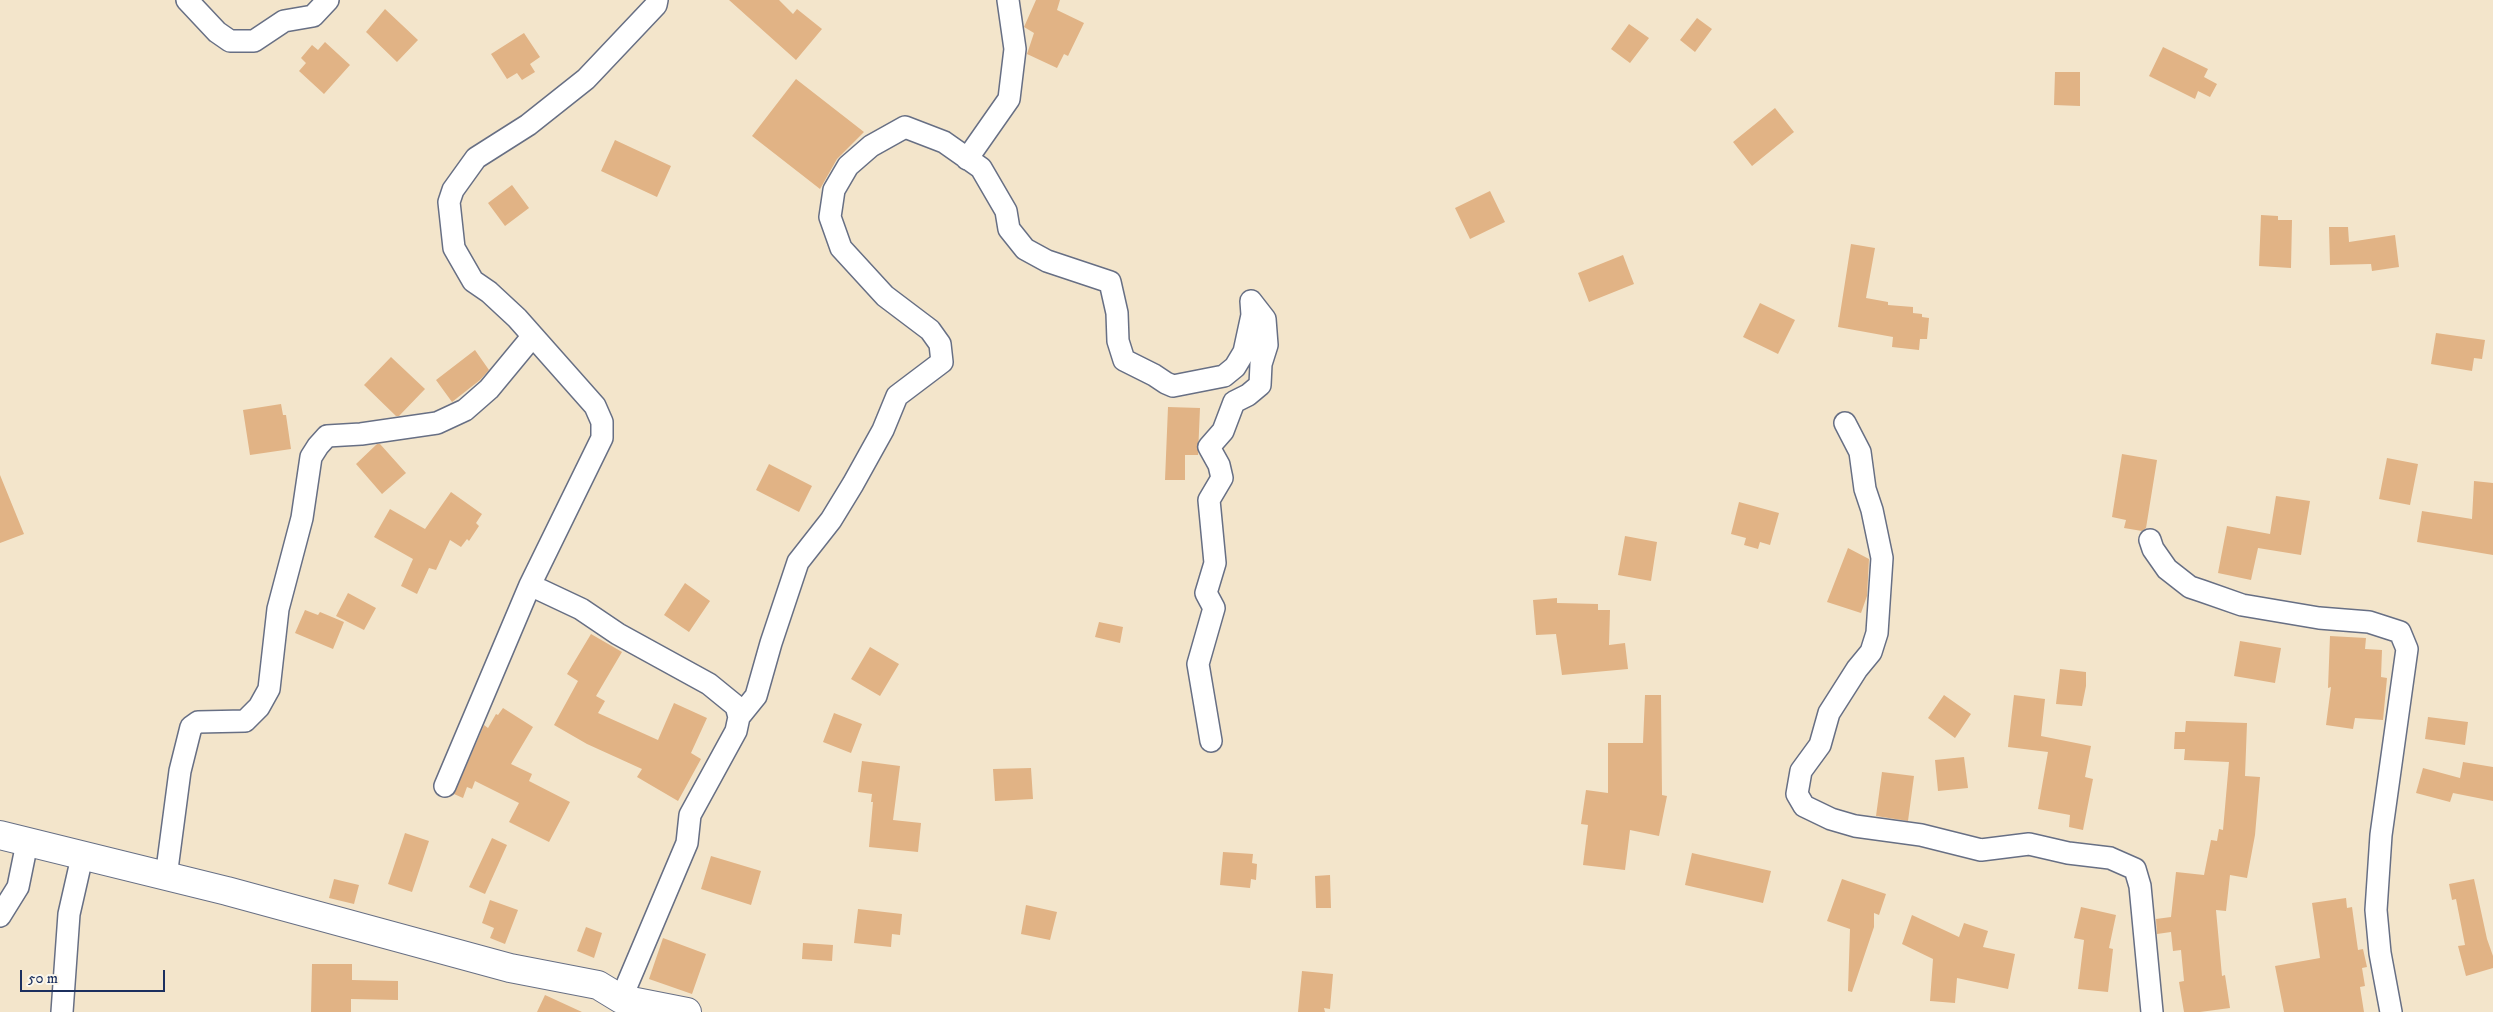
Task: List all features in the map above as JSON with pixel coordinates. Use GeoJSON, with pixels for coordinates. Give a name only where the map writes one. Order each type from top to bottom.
{"type":"FeatureCollection","features":[{"type":"Feature","properties":{"kind":"street"},"geometry":{"type":"LineString","coordinates":[[187,0],[217,32],[230,41],[254,41],[284,21],[313,16],[328,0]]}},
{"type":"Feature","properties":{"kind":"street"},"geometry":{"type":"LineString","coordinates":[[445,786],[530,584],[602,438],[602,422],[595,406],[510,312],[490,292],[473,281],[454,248],[449,216],[449,202],[453,190],[476,158],[528,126],[586,79],[656,5],[657,0]]}},
{"type":"Feature","properties":{"kind":"street"},"geometry":{"type":"LineString","coordinates":[[968,159],[1009,99],[1015,49],[1008,0]]}},
{"type":"Feature","properties":{"kind":"street"},"geometry":{"type":"LineString","coordinates":[[622,1000],[687,843],[690,815],[736,731],[740,717],[756,696],[771,643],[798,562],[831,520],[853,484],[882,430],[897,396],[942,362],[940,344],[930,330],[885,296],[841,248],[830,216],[834,190],[848,166],[871,146],[905,127],[944,142],[982,168],[1006,211],[1009,228],[1025,248],[1047,261],[1110,282],[1117,313],[1118,341],[1124,360],[1154,374],[1166,383],[1173,386],[1224,376],[1234,368],[1244,352],[1252,315],[1251,301],[1265,319],[1267,345],[1261,364],[1260,384],[1234,402],[1223,431],[1209,447],[1220,465],[1222,478],[1209,500],[1215,563],[1206,593],[1214,608],[1198,664],[1211,741]]}},
{"type":"Feature","properties":{"kind":"street"},"geometry":{"type":"LineString","coordinates":[[166,877],[180,771],[191,727],[198,722],[245,721],[259,708],[269,689],[278,609],[302,518],[311,457],[318,446],[328,436],[361,434],[437,423],[465,410],[489,389],[532,338]]}},
{"type":"Feature","properties":{"kind":"street"},"geometry":{"type":"LineString","coordinates":[[1845,423],[1860,452],[1865,489],[1872,510],[1882,558],[1878,633],[1872,652],[1857,669],[1829,713],[1820,746],[1801,771],[1797,794],[1804,806],[1831,820],[1855,826],[1921,835],[1981,850],[2029,844],[2068,853],[2110,858],[2135,869],[2140,886],[2152,1012]]}},
{"type":"Feature","properties":{"kind":"street"},"geometry":{"type":"LineString","coordinates":[[2150,540],[2152,549],[2167,569],[2190,587],[2202,592],[2242,604],[2319,618],[2369,622],[2400,632],[2407,649],[2381,835],[2376,910],[2380,953],[2391,1012]]}},
{"type":"Feature","properties":{"kind":"street"},"geometry":{"type":"LineString","coordinates":[[530,584],[581,609],[618,634],[709,684],[736,706],[740,717]]}},
{"type":"Feature","properties":{"kind":"street"},"geometry":{"type":"LineString","coordinates":[[0,835],[227,891],[510,968],[598,985],[622,1000],[687,1012]]}},
{"type":"Feature","properties":{"kind":"street"},"geometry":{"type":"LineString","coordinates":[[0,916],[18,887],[27,843]]}},
{"type":"Feature","properties":{"kind":"street"},"geometry":{"type":"LineString","coordinates":[[62,1012],[69,914],[82,856]]}},
{"type":"Feature","properties":{"kind":"building"},"geometry":{"type":"Polygon","coordinates":[[[729,0],[779,0],[793,14],[797,9],[822,29],[796,60],[729,0]]]}},
{"type":"Feature","properties":{"kind":"building"},"geometry":{"type":"Polygon","coordinates":[[[1036,0],[1060,0],[1057,10],[1084,23],[1068,56],[1064,54],[1057,68],[1027,54],[1034,33],[1024,27],[1036,0]]]}},
{"type":"Feature","properties":{"kind":"building"},"geometry":{"type":"Polygon","coordinates":[[[385,9],[418,40],[397,62],[366,32],[385,9]]]}},
{"type":"Feature","properties":{"kind":"building"},"geometry":{"type":"Polygon","coordinates":[[[1697,18],[1712,29],[1695,52],[1680,40],[1697,18]]]}},
{"type":"Feature","properties":{"kind":"building"},"geometry":{"type":"Polygon","coordinates":[[[1629,24],[1649,38],[1630,63],[1611,49],[1629,24]]]}},
{"type":"Feature","properties":{"kind":"building"},"geometry":{"type":"Polygon","coordinates":[[[524,33],[540,57],[530,64],[535,72],[522,80],[517,73],[507,79],[491,54],[524,33]]]}},
{"type":"Feature","properties":{"kind":"building"},"geometry":{"type":"Polygon","coordinates":[[[325,42],[350,65],[324,94],[299,71],[306,63],[301,58],[312,45],[318,50],[325,42]]]}},
{"type":"Feature","properties":{"kind":"building"},"geometry":{"type":"Polygon","coordinates":[[[2163,47],[2208,69],[2204,77],[2217,84],[2210,97],[2198,91],[2195,99],[2149,76],[2163,47]]]}},
{"type":"Feature","properties":{"kind":"building"},"geometry":{"type":"Polygon","coordinates":[[[2055,72],[2080,72],[2080,106],[2054,105],[2055,72]]]}},
{"type":"Feature","properties":{"kind":"building"},"geometry":{"type":"Polygon","coordinates":[[[796,79],[864,132],[837,159],[820,189],[752,136],[796,79]]]}},
{"type":"Feature","properties":{"kind":"building"},"geometry":{"type":"Polygon","coordinates":[[[1775,108],[1794,132],[1752,166],[1733,142],[1775,108]]]}},
{"type":"Feature","properties":{"kind":"building"},"geometry":{"type":"Polygon","coordinates":[[[615,140],[671,166],[657,197],[601,171],[615,140]]]}},
{"type":"Feature","properties":{"kind":"building"},"geometry":{"type":"Polygon","coordinates":[[[512,185],[529,208],[505,226],[488,203],[512,185]]]}},
{"type":"Feature","properties":{"kind":"building"},"geometry":{"type":"Polygon","coordinates":[[[1490,191],[1505,222],[1470,239],[1455,208],[1490,191]]]}},
{"type":"Feature","properties":{"kind":"building"},"geometry":{"type":"Polygon","coordinates":[[[2261,215],[2278,216],[2278,220],[2292,220],[2291,268],[2259,266],[2261,215]]]}},
{"type":"Feature","properties":{"kind":"building"},"geometry":{"type":"Polygon","coordinates":[[[2329,227],[2348,227],[2349,242],[2395,235],[2399,267],[2372,271],[2371,264],[2330,265],[2329,227]]]}},
{"type":"Feature","properties":{"kind":"building"},"geometry":{"type":"Polygon","coordinates":[[[1851,244],[1875,248],[1866,298],[1888,302],[1888,305],[1913,307],[1913,313],[1922,314],[1922,317],[1929,318],[1927,339],[1920,339],[1919,350],[1892,347],[1893,337],[1838,327],[1851,244]]]}},
{"type":"Feature","properties":{"kind":"building"},"geometry":{"type":"Polygon","coordinates":[[[1623,255],[1634,284],[1589,302],[1578,273],[1623,255]]]}},
{"type":"Feature","properties":{"kind":"building"},"geometry":{"type":"Polygon","coordinates":[[[1760,303],[1795,320],[1778,354],[1743,337],[1760,303]]]}},
{"type":"Feature","properties":{"kind":"building"},"geometry":{"type":"Polygon","coordinates":[[[2436,333],[2485,340],[2482,359],[2474,358],[2472,371],[2431,364],[2436,333]]]}},
{"type":"Feature","properties":{"kind":"building"},"geometry":{"type":"Polygon","coordinates":[[[475,350],[489,370],[480,380],[452,402],[436,380],[475,350]]]}},
{"type":"Feature","properties":{"kind":"building"},"geometry":{"type":"Polygon","coordinates":[[[391,357],[425,389],[399,416],[396,416],[364,385],[391,357]]]}},
{"type":"Feature","properties":{"kind":"building"},"geometry":{"type":"Polygon","coordinates":[[[281,404],[283,415],[286,415],[291,449],[250,455],[243,410],[281,404]]]}},
{"type":"Feature","properties":{"kind":"building"},"geometry":{"type":"Polygon","coordinates":[[[1168,407],[1200,408],[1198,455],[1185,455],[1185,480],[1165,480],[1168,407]]]}},
{"type":"Feature","properties":{"kind":"building"},"geometry":{"type":"Polygon","coordinates":[[[377,444],[380,444],[406,473],[382,494],[356,464],[377,444]]]}},
{"type":"Feature","properties":{"kind":"building"},"geometry":{"type":"Polygon","coordinates":[[[2122,454],[2157,460],[2146,528],[2142,531],[2124,528],[2126,520],[2112,517],[2122,454]]]}},
{"type":"Feature","properties":{"kind":"building"},"geometry":{"type":"Polygon","coordinates":[[[2387,458],[2418,464],[2410,505],[2379,499],[2387,458]]]}},
{"type":"Feature","properties":{"kind":"building"},"geometry":{"type":"Polygon","coordinates":[[[769,464],[812,486],[799,512],[756,490],[769,464]]]}},
{"type":"Feature","properties":{"kind":"building"},"geometry":{"type":"Polygon","coordinates":[[[0,475],[24,534],[0,543],[0,475]]]}},
{"type":"Feature","properties":{"kind":"building"},"geometry":{"type":"Polygon","coordinates":[[[2474,481],[2493,483],[2493,555],[2417,542],[2422,511],[2472,519],[2474,481]]]}},
{"type":"Feature","properties":{"kind":"building"},"geometry":{"type":"Polygon","coordinates":[[[451,492],[482,514],[476,523],[479,526],[469,541],[467,539],[461,547],[450,540],[436,570],[429,568],[417,594],[401,586],[413,559],[374,537],[390,509],[425,529],[451,492]]]}},
{"type":"Feature","properties":{"kind":"building"},"geometry":{"type":"Polygon","coordinates":[[[2276,496],[2310,501],[2301,555],[2258,548],[2251,580],[2218,573],[2227,526],[2270,534],[2276,496]]]}},
{"type":"Feature","properties":{"kind":"building"},"geometry":{"type":"Polygon","coordinates":[[[1739,502],[1779,513],[1770,545],[1760,542],[1758,549],[1744,545],[1746,538],[1731,534],[1739,502]]]}},
{"type":"Feature","properties":{"kind":"building"},"geometry":{"type":"Polygon","coordinates":[[[1625,536],[1657,542],[1651,581],[1618,575],[1625,536]]]}},
{"type":"Feature","properties":{"kind":"building"},"geometry":{"type":"Polygon","coordinates":[[[1848,548],[1869,559],[1867,596],[1861,613],[1827,602],[1848,548]]]}},
{"type":"Feature","properties":{"kind":"building"},"geometry":{"type":"Polygon","coordinates":[[[685,583],[710,601],[689,632],[664,615],[685,583]]]}},
{"type":"Feature","properties":{"kind":"building"},"geometry":{"type":"Polygon","coordinates":[[[348,593],[376,608],[364,630],[336,616],[348,593]]]}},
{"type":"Feature","properties":{"kind":"building"},"geometry":{"type":"Polygon","coordinates":[[[1557,598],[1557,603],[1598,604],[1598,610],[1610,610],[1609,645],[1625,643],[1628,669],[1562,675],[1556,634],[1536,635],[1533,600],[1557,598]]]}},
{"type":"Feature","properties":{"kind":"building"},"geometry":{"type":"Polygon","coordinates":[[[305,610],[318,615],[320,612],[344,622],[333,649],[295,633],[305,610]]]}},
{"type":"Feature","properties":{"kind":"building"},"geometry":{"type":"Polygon","coordinates":[[[1099,622],[1123,627],[1120,643],[1095,637],[1099,622]]]}},
{"type":"Feature","properties":{"kind":"building"},"geometry":{"type":"Polygon","coordinates":[[[591,634],[622,652],[596,696],[605,701],[598,713],[658,740],[674,703],[707,718],[691,753],[701,759],[678,801],[637,777],[642,769],[587,744],[554,725],[578,681],[567,674],[591,634]]]}},
{"type":"Feature","properties":{"kind":"building"},"geometry":{"type":"Polygon","coordinates":[[[2330,636],[2366,638],[2365,649],[2382,650],[2381,677],[2387,678],[2383,720],[2355,718],[2353,729],[2326,725],[2331,687],[2328,688],[2330,636]]]}},
{"type":"Feature","properties":{"kind":"building"},"geometry":{"type":"Polygon","coordinates":[[[2240,641],[2281,648],[2275,683],[2234,676],[2240,641]]]}},
{"type":"Feature","properties":{"kind":"building"},"geometry":{"type":"Polygon","coordinates":[[[870,647],[899,664],[880,696],[851,679],[870,647]]]}},
{"type":"Feature","properties":{"kind":"building"},"geometry":{"type":"Polygon","coordinates":[[[2060,669],[2086,672],[2086,686],[2082,706],[2056,704],[2060,669]]]}},
{"type":"Feature","properties":{"kind":"building"},"geometry":{"type":"Polygon","coordinates":[[[1645,695],[1661,695],[1662,795],[1667,796],[1659,836],[1630,830],[1625,870],[1583,865],[1588,825],[1581,824],[1586,790],[1608,793],[1608,743],[1643,743],[1645,695]]]}},
{"type":"Feature","properties":{"kind":"building"},"geometry":{"type":"Polygon","coordinates":[[[1944,695],[1971,714],[1955,738],[1928,718],[1944,695]]]}},
{"type":"Feature","properties":{"kind":"building"},"geometry":{"type":"Polygon","coordinates":[[[2014,695],[2045,699],[2041,736],[2091,746],[2085,777],[2093,779],[2083,830],[2069,827],[2070,815],[2038,809],[2048,752],[2008,747],[2014,695]]]}},
{"type":"Feature","properties":{"kind":"building"},"geometry":{"type":"Polygon","coordinates":[[[503,708],[533,727],[511,764],[532,774],[529,781],[570,802],[549,842],[509,822],[519,803],[475,781],[472,789],[467,787],[463,798],[454,794],[484,725],[488,728],[496,714],[498,715],[503,708]]]}},
{"type":"Feature","properties":{"kind":"building"},"geometry":{"type":"Polygon","coordinates":[[[834,713],[862,724],[851,753],[823,742],[834,713]]]}},
{"type":"Feature","properties":{"kind":"building"},"geometry":{"type":"Polygon","coordinates":[[[2428,717],[2468,722],[2465,745],[2425,739],[2428,717]]]}},
{"type":"Feature","properties":{"kind":"building"},"geometry":{"type":"Polygon","coordinates":[[[2186,721],[2247,723],[2245,776],[2260,777],[2255,835],[2247,878],[2230,875],[2226,911],[2216,910],[2222,976],[2225,975],[2230,1008],[2200,1012],[2184,1012],[2179,982],[2184,981],[2181,950],[2173,951],[2171,932],[2157,934],[2156,919],[2171,917],[2176,872],[2204,875],[2211,840],[2217,841],[2219,829],[2223,830],[2229,762],[2184,760],[2185,749],[2174,749],[2175,732],[2185,732],[2186,721]]]}},
{"type":"Feature","properties":{"kind":"building"},"geometry":{"type":"Polygon","coordinates":[[[1964,757],[1968,788],[1938,791],[1935,760],[1964,757]]]}},
{"type":"Feature","properties":{"kind":"building"},"geometry":{"type":"Polygon","coordinates":[[[862,761],[900,766],[893,820],[921,823],[918,852],[869,847],[873,802],[871,802],[872,794],[858,792],[862,761]]]}},
{"type":"Feature","properties":{"kind":"building"},"geometry":{"type":"Polygon","coordinates":[[[2463,762],[2493,767],[2493,801],[2453,793],[2450,802],[2416,793],[2423,768],[2460,778],[2463,762]]]}},
{"type":"Feature","properties":{"kind":"building"},"geometry":{"type":"Polygon","coordinates":[[[1031,768],[1033,799],[995,801],[993,769],[1031,768]]]}},
{"type":"Feature","properties":{"kind":"building"},"geometry":{"type":"Polygon","coordinates":[[[1882,772],[1914,776],[1908,821],[1876,816],[1882,772]]]}},
{"type":"Feature","properties":{"kind":"building"},"geometry":{"type":"Polygon","coordinates":[[[405,833],[429,841],[412,892],[388,884],[405,833]]]}},
{"type":"Feature","properties":{"kind":"building"},"geometry":{"type":"Polygon","coordinates":[[[492,838],[507,845],[485,894],[469,887],[492,838]]]}},
{"type":"Feature","properties":{"kind":"building"},"geometry":{"type":"Polygon","coordinates":[[[1223,852],[1253,854],[1252,863],[1257,864],[1256,880],[1251,879],[1250,888],[1220,885],[1223,852]]]}},
{"type":"Feature","properties":{"kind":"building"},"geometry":{"type":"Polygon","coordinates":[[[1692,853],[1771,871],[1763,903],[1685,885],[1692,853]]]}},
{"type":"Feature","properties":{"kind":"building"},"geometry":{"type":"Polygon","coordinates":[[[711,856],[761,871],[751,905],[701,889],[711,856]]]}},
{"type":"Feature","properties":{"kind":"building"},"geometry":{"type":"Polygon","coordinates":[[[1330,875],[1331,908],[1316,908],[1315,876],[1330,875]]]}},
{"type":"Feature","properties":{"kind":"building"},"geometry":{"type":"Polygon","coordinates":[[[334,879],[359,885],[354,904],[329,898],[334,879]]]}},
{"type":"Feature","properties":{"kind":"building"},"geometry":{"type":"Polygon","coordinates":[[[1842,879],[1886,894],[1879,915],[1874,913],[1874,927],[1852,992],[1848,991],[1850,929],[1827,921],[1842,879]]]}},
{"type":"Feature","properties":{"kind":"building"},"geometry":{"type":"Polygon","coordinates":[[[2474,879],[2487,939],[2493,956],[2493,968],[2466,976],[2458,946],[2465,945],[2456,899],[2452,900],[2449,884],[2474,879]]]}},
{"type":"Feature","properties":{"kind":"building"},"geometry":{"type":"Polygon","coordinates":[[[2346,898],[2347,908],[2352,907],[2358,950],[2363,949],[2367,967],[2362,968],[2365,986],[2360,987],[2364,1012],[2284,1012],[2275,966],[2320,958],[2312,903],[2346,898]]]}},
{"type":"Feature","properties":{"kind":"building"},"geometry":{"type":"Polygon","coordinates":[[[490,900],[518,910],[505,944],[490,938],[494,928],[482,923],[490,900]]]}},
{"type":"Feature","properties":{"kind":"building"},"geometry":{"type":"Polygon","coordinates":[[[1026,905],[1057,912],[1050,940],[1021,934],[1026,905]]]}},
{"type":"Feature","properties":{"kind":"building"},"geometry":{"type":"Polygon","coordinates":[[[2081,907],[2116,915],[2109,948],[2113,949],[2108,992],[2078,989],[2084,940],[2074,938],[2081,907]]]}},
{"type":"Feature","properties":{"kind":"building"},"geometry":{"type":"Polygon","coordinates":[[[858,909],[902,914],[900,935],[892,934],[891,947],[854,943],[858,909]]]}},
{"type":"Feature","properties":{"kind":"building"},"geometry":{"type":"Polygon","coordinates":[[[1912,915],[1959,937],[1964,923],[1988,931],[1983,947],[2015,954],[2008,989],[1957,978],[1955,1003],[1930,1001],[1933,959],[1902,944],[1912,915]]]}},
{"type":"Feature","properties":{"kind":"building"},"geometry":{"type":"Polygon","coordinates":[[[586,927],[602,933],[594,958],[577,951],[586,927]]]}},
{"type":"Feature","properties":{"kind":"building"},"geometry":{"type":"Polygon","coordinates":[[[663,938],[706,954],[692,994],[649,979],[663,938]]]}},
{"type":"Feature","properties":{"kind":"building"},"geometry":{"type":"Polygon","coordinates":[[[803,943],[833,945],[832,961],[802,959],[803,943]]]}},
{"type":"Feature","properties":{"kind":"building"},"geometry":{"type":"Polygon","coordinates":[[[312,964],[352,964],[352,980],[398,981],[398,1000],[351,999],[351,1012],[311,1012],[312,964]]]}},
{"type":"Feature","properties":{"kind":"building"},"geometry":{"type":"Polygon","coordinates":[[[1302,971],[1333,974],[1330,1009],[1324,1008],[1325,1012],[1298,1012],[1302,971]]]}},
{"type":"Feature","properties":{"kind":"building"},"geometry":{"type":"Polygon","coordinates":[[[545,995],[582,1012],[537,1012],[545,995]]]}}]}
